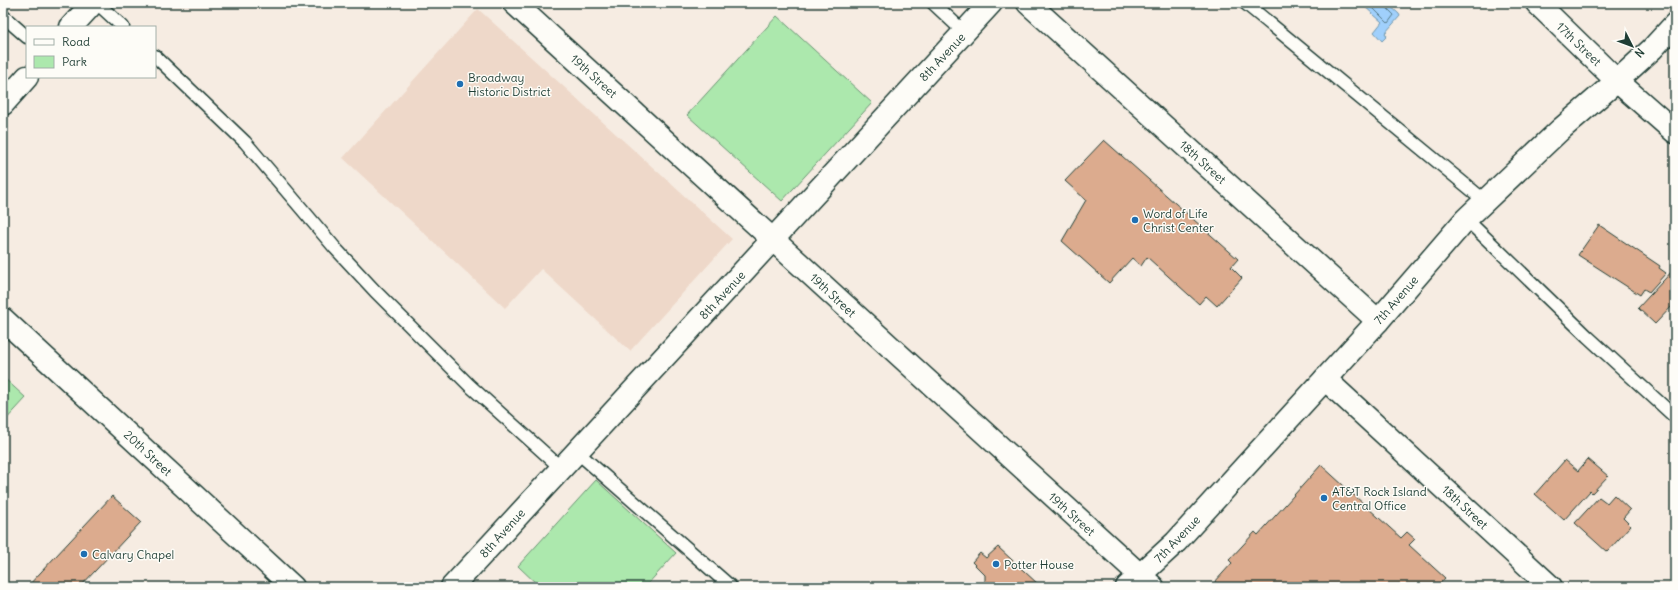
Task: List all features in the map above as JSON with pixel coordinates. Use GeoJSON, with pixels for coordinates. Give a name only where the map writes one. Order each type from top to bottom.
{"type":"FeatureCollection","features":[{"type":"Feature","properties":{"kind":"street"},"geometry":{"type":"LineString","coordinates":[[72,26],[93,3]]}},
{"type":"Feature","properties":{"kind":"street","name":"19th Street"},"geometry":{"type":"LineString","coordinates":[[514,3],[774,240],[1140,583]]}},
{"type":"Feature","properties":{"kind":"street","name":"8th Avenue"},"geometry":{"type":"LineString","coordinates":[[452,587],[576,451],[774,240],[991,3]]}},
{"type":"Feature","properties":{"kind":"street","name":"18th Street"},"geometry":{"type":"LineString","coordinates":[[1028,3],[1378,321]]}},
{"type":"Feature","properties":{"kind":"street","name":"17th Street"},"geometry":{"type":"LineString","coordinates":[[1537,3],[1617,81],[1675,132]]}},
{"type":"Feature","properties":{"kind":"street","name":"7th Avenue"},"geometry":{"type":"LineString","coordinates":[[1140,583],[1378,321],[1466,219],[1560,130],[1652,49],[1675,24]]}},
{"type":"Feature","properties":{"kind":"street"},"geometry":{"type":"LineString","coordinates":[[3,104],[26,78]]}},
{"type":"Feature","properties":{"kind":"street","name":"20th Street"},"geometry":{"type":"LineString","coordinates":[[3,320],[293,587]]}},
{"type":"Feature","properties":{"kind":"street","name":"18th Street"},"geometry":{"type":"LineString","coordinates":[[1325,379],[1551,587]]}},
{"type":"Feature","properties":{"kind":"lane"},"geometry":{"type":"LineString","coordinates":[[97,3],[122,26]]}},
{"type":"Feature","properties":{"kind":"lane"},"geometry":{"type":"LineString","coordinates":[[933,3],[965,33]]}},
{"type":"Feature","properties":{"kind":"lane"},"geometry":{"type":"LineString","coordinates":[[1245,3],[1485,202]]}},
{"type":"Feature","properties":{"kind":"lane"},"geometry":{"type":"LineString","coordinates":[[3,16],[26,36]]}},
{"type":"Feature","properties":{"kind":"lane"},"geometry":{"type":"LineString","coordinates":[[156,57],[245,142],[335,248],[374,291],[469,385],[561,468]]}},
{"type":"Feature","properties":{"kind":"lane"},"geometry":{"type":"LineString","coordinates":[[1466,219],[1587,336],[1675,416]]}},
{"type":"Feature","properties":{"kind":"lane"},"geometry":{"type":"LineString","coordinates":[[576,451],[731,587]]}},
{"type":"Feature","properties":{"kind":"shaded area"},"geometry":{"type":"Polygon","coordinates":[[[478,9],[732,239],[630,351],[541,269],[505,308],[343,158],[478,9]]]}},
{"type":"Feature","properties":{"kind":"green space"},"geometry":{"type":"Polygon","coordinates":[[[777,16],[872,103],[782,201],[687,115],[777,16]]]}},
{"type":"Feature","properties":{"kind":"green space"},"geometry":{"type":"Polygon","coordinates":[[[3,377],[26,398],[3,423],[3,377]]]}},
{"type":"Feature","properties":{"kind":"green space"},"geometry":{"type":"Polygon","coordinates":[[[596,480],[676,553],[645,587],[540,587],[518,566],[596,480]]]}},
{"type":"Feature","properties":{"kind":"water"},"geometry":{"type":"Polygon","coordinates":[[[1365,3],[1387,3],[1400,16],[1385,33],[1387,36],[1382,41],[1374,32],[1382,22],[1364,6],[1365,3]]]}},
{"type":"Feature","properties":{"kind":"building","name":"Word of Life Christ Center"},"geometry":{"type":"Polygon","coordinates":[[[1104,140],[1238,259],[1231,267],[1242,278],[1217,306],[1206,296],[1199,304],[1147,257],[1141,266],[1132,258],[1109,283],[1062,241],[1086,200],[1065,181],[1104,140]]]}},
{"type":"Feature","properties":{"kind":"building"},"geometry":{"type":"Polygon","coordinates":[[[1599,225],[1660,266],[1659,268],[1666,273],[1649,292],[1644,289],[1640,295],[1578,255],[1599,225]]]}},
{"type":"Feature","properties":{"kind":"building"},"geometry":{"type":"Polygon","coordinates":[[[1675,268],[1675,303],[1655,324],[1638,308],[1675,268]]]}},
{"type":"Feature","properties":{"kind":"building"},"geometry":{"type":"Polygon","coordinates":[[[1588,459],[1608,476],[1592,493],[1590,491],[1564,520],[1535,494],[1565,460],[1578,471],[1588,459]]]}},
{"type":"Feature","properties":{"kind":"building","name":"AT&T Rock Island Central Office"},"geometry":{"type":"Polygon","coordinates":[[[1321,465],[1401,538],[1407,532],[1415,539],[1409,545],[1445,578],[1437,587],[1218,587],[1214,583],[1232,563],[1229,560],[1255,532],[1258,535],[1321,465]]]}},
{"type":"Feature","properties":{"kind":"building"},"geometry":{"type":"Polygon","coordinates":[[[1614,495],[1630,510],[1623,518],[1631,526],[1607,552],[1575,523],[1599,497],[1607,503],[1614,495]]]}},
{"type":"Feature","properties":{"kind":"building","name":"Calvary Chapel"},"geometry":{"type":"Polygon","coordinates":[[[112,496],[141,522],[80,587],[27,587],[112,496]]]}},
{"type":"Feature","properties":{"kind":"building","name":"Potter House"},"geometry":{"type":"Polygon","coordinates":[[[998,547],[1038,584],[1036,587],[985,587],[985,575],[972,562],[980,553],[986,558],[998,547]]]}},
{"type":"Feature","properties":{"kind":"place","name":"Broadway Historic District"},"geometry":{"type":"Point","coordinates":[460,84]}},
{"type":"Feature","properties":{"kind":"place","name":"Word of Life Christ Center"},"geometry":{"type":"Point","coordinates":[1135,220]}},
{"type":"Feature","properties":{"kind":"place","name":"AT&T Rock Island Central Office"},"geometry":{"type":"Point","coordinates":[1324,498]}},
{"type":"Feature","properties":{"kind":"place","name":"Calvary Chapel"},"geometry":{"type":"Point","coordinates":[84,554]}},
{"type":"Feature","properties":{"kind":"place","name":"Potter House"},"geometry":{"type":"Point","coordinates":[996,564]}}]}
